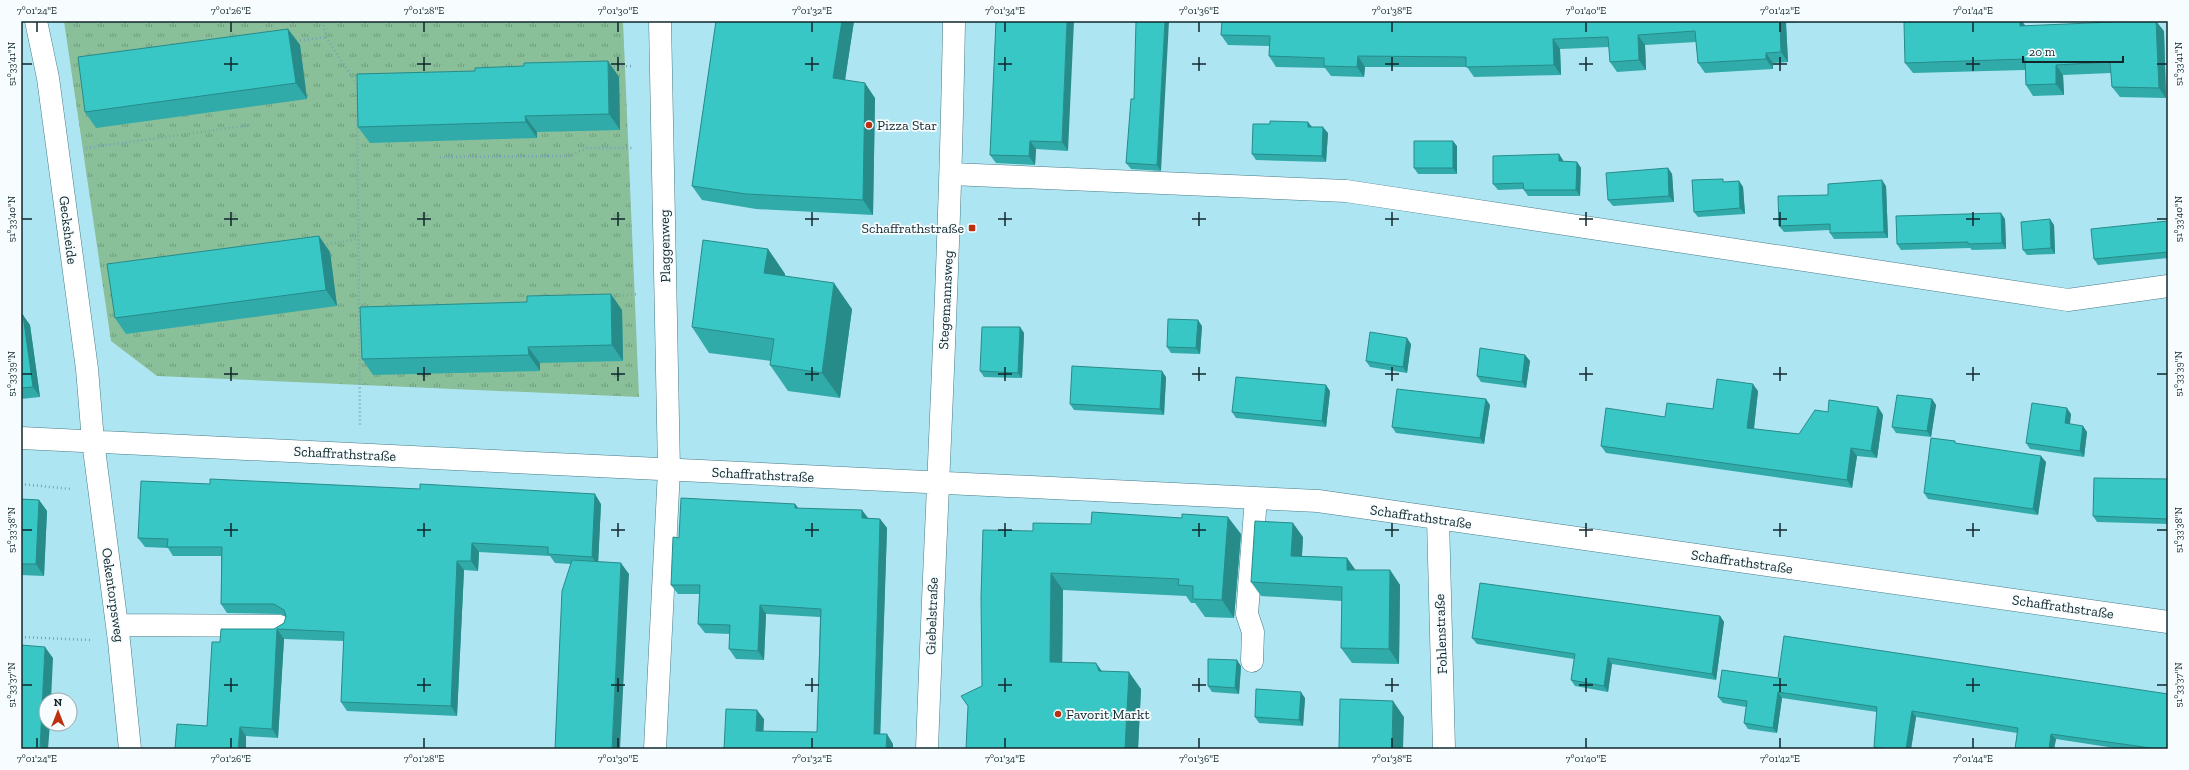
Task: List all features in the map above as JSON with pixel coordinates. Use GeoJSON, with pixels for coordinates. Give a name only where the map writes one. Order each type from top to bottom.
{"type":"FeatureCollection","features":[{"type":"Feature","properties":{"kind":"street","name":"Gecksheide"},"geometry":{"type":"LineString","coordinates":[[36,21],[48,78],[87,369],[93,440]]}},
{"type":"Feature","properties":{"kind":"street","name":"Plaggenweg"},"geometry":{"type":"LineString","coordinates":[[660,21],[669,470]]}},
{"type":"Feature","properties":{"kind":"street","name":"Stegemannsweg"},"geometry":{"type":"LineString","coordinates":[[936,483],[951,174],[954,21]]}},
{"type":"Feature","properties":{"kind":"street"},"geometry":{"type":"LineString","coordinates":[[951,174],[1346,191],[2068,300],[2168,286]]}},
{"type":"Feature","properties":{"kind":"street","name":"Schaffrathstraße"},"geometry":{"type":"LineString","coordinates":[[21,438],[93,440],[669,470],[1318,501],[2168,622]]}},
{"type":"Feature","properties":{"kind":"street","name":"Oekentorpsweg"},"geometry":{"type":"LineString","coordinates":[[93,440],[118,633],[130,749]]}},
{"type":"Feature","properties":{"kind":"street"},"geometry":{"type":"LineString","coordinates":[[655,749],[669,470]]}},
{"type":"Feature","properties":{"kind":"street","name":"Giebelstraße"},"geometry":{"type":"LineString","coordinates":[[927,749],[936,483]]}},
{"type":"Feature","properties":{"kind":"street"},"geometry":{"type":"LineString","coordinates":[[1252,661],[1253,632],[1247,614],[1256,498]]}},
{"type":"Feature","properties":{"kind":"street","name":"Fohlenstraße"},"geometry":{"type":"LineString","coordinates":[[1438,519],[1444,749]]}},
{"type":"Feature","properties":{"kind":"street"},"geometry":{"type":"LineString","coordinates":[[118,633],[280,626]]}},
{"type":"Feature","properties":{"kind":"path"},"geometry":{"type":"LineString","coordinates":[[323,21],[326,37],[357,85],[360,454]]}},
{"type":"Feature","properties":{"kind":"path"},"geometry":{"type":"LineString","coordinates":[[295,41],[326,37]]}},
{"type":"Feature","properties":{"kind":"path"},"geometry":{"type":"LineString","coordinates":[[608,67],[661,64]]}},
{"type":"Feature","properties":{"kind":"path"},"geometry":{"type":"LineString","coordinates":[[357,85],[365,85]]}},
{"type":"Feature","properties":{"kind":"path"},"geometry":{"type":"LineString","coordinates":[[58,152],[251,125]]}},
{"type":"Feature","properties":{"kind":"path"},"geometry":{"type":"LineString","coordinates":[[440,157],[569,156],[587,148],[663,148]]}},
{"type":"Feature","properties":{"kind":"path"},"geometry":{"type":"LineString","coordinates":[[319,245],[358,239]]}},
{"type":"Feature","properties":{"kind":"path"},"geometry":{"type":"LineString","coordinates":[[605,297],[666,292]]}},
{"type":"Feature","properties":{"kind":"path"},"geometry":{"type":"LineString","coordinates":[[359,316],[366,316]]}},
{"type":"Feature","properties":{"kind":"path"},"geometry":{"type":"LineString","coordinates":[[21,484],[99,491]]}},
{"type":"Feature","properties":{"kind":"path"},"geometry":{"type":"LineString","coordinates":[[21,637],[118,633]]}},
{"type":"Feature","properties":{"kind":"green space"},"geometry":{"type":"Polygon","coordinates":[[[64,21],[623,21],[639,397],[157,376],[111,341],[64,21]]]}},
{"type":"Feature","properties":{"kind":"building"},"geometry":{"type":"Polygon","coordinates":[[[716,21],[842,21],[833,78],[865,83],[863,200],[746,194],[692,186],[716,21]]]}},
{"type":"Feature","properties":{"kind":"building"},"geometry":{"type":"Polygon","coordinates":[[[996,21],[1067,21],[1062,142],[1030,141],[1029,156],[990,155],[996,21]]]}},
{"type":"Feature","properties":{"kind":"building"},"geometry":{"type":"Polygon","coordinates":[[[1136,21],[1165,21],[1157,165],[1126,163],[1131,99],[1134,99],[1136,21]]]}},
{"type":"Feature","properties":{"kind":"building"},"geometry":{"type":"Polygon","coordinates":[[[1222,21],[1780,21],[1781,52],[1766,53],[1766,59],[1698,63],[1695,31],[1638,35],[1639,60],[1610,62],[1608,37],[1553,39],[1554,65],[1466,67],[1466,57],[1358,56],[1357,67],[1324,66],[1324,58],[1269,56],[1270,36],[1221,35],[1222,21]]]}},
{"type":"Feature","properties":{"kind":"building"},"geometry":{"type":"Polygon","coordinates":[[[2020,21],[2020,26],[2156,21],[2159,88],[2112,87],[2110,62],[2056,65],[2056,84],[2026,85],[2025,59],[1905,63],[1904,22],[2020,21]]]}},
{"type":"Feature","properties":{"kind":"building"},"geometry":{"type":"Polygon","coordinates":[[[288,29],[296,83],[85,112],[78,57],[288,29]]]}},
{"type":"Feature","properties":{"kind":"building"},"geometry":{"type":"Polygon","coordinates":[[[608,61],[609,114],[525,116],[526,122],[358,127],[357,74],[475,71],[475,68],[524,66],[524,63],[608,61]]]}},
{"type":"Feature","properties":{"kind":"building"},"geometry":{"type":"Polygon","coordinates":[[[1270,121],[1308,122],[1308,127],[1323,127],[1322,156],[1252,154],[1253,124],[1270,124],[1270,121]]]}},
{"type":"Feature","properties":{"kind":"building"},"geometry":{"type":"Polygon","coordinates":[[[1414,141],[1453,141],[1453,168],[1414,168],[1414,141]]]}},
{"type":"Feature","properties":{"kind":"building"},"geometry":{"type":"Polygon","coordinates":[[[1559,154],[1559,161],[1577,162],[1576,190],[1524,190],[1523,183],[1493,184],[1493,156],[1559,154]]]}},
{"type":"Feature","properties":{"kind":"building"},"geometry":{"type":"Polygon","coordinates":[[[1668,168],[1669,196],[1608,200],[1606,173],[1668,168]]]}},
{"type":"Feature","properties":{"kind":"building"},"geometry":{"type":"Polygon","coordinates":[[[1723,179],[1723,182],[1739,181],[1740,208],[1694,212],[1692,180],[1723,179]]]}},
{"type":"Feature","properties":{"kind":"building"},"geometry":{"type":"Polygon","coordinates":[[[1882,180],[1884,232],[1830,233],[1830,224],[1779,226],[1778,196],[1828,195],[1828,184],[1882,180]]]}},
{"type":"Feature","properties":{"kind":"building"},"geometry":{"type":"Polygon","coordinates":[[[2001,213],[2002,243],[1968,244],[1968,242],[1897,244],[1896,216],[2001,213]]]}},
{"type":"Feature","properties":{"kind":"building"},"geometry":{"type":"Polygon","coordinates":[[[2050,219],[2051,248],[2023,250],[2021,222],[2050,219]]]}},
{"type":"Feature","properties":{"kind":"building"},"geometry":{"type":"Polygon","coordinates":[[[2168,221],[2168,252],[2094,259],[2091,229],[2168,221]]]}},
{"type":"Feature","properties":{"kind":"building"},"geometry":{"type":"Polygon","coordinates":[[[319,236],[326,290],[115,318],[107,264],[319,236]]]}},
{"type":"Feature","properties":{"kind":"building"},"geometry":{"type":"Polygon","coordinates":[[[703,240],[768,249],[764,273],[834,283],[822,373],[770,365],[774,339],[692,327],[703,240]]]}},
{"type":"Feature","properties":{"kind":"building"},"geometry":{"type":"Polygon","coordinates":[[[611,294],[612,345],[528,347],[529,355],[362,359],[360,307],[527,302],[527,296],[611,294]]]}},
{"type":"Feature","properties":{"kind":"building"},"geometry":{"type":"Polygon","coordinates":[[[21,315],[23,315],[33,387],[21,388],[21,315]]]}},
{"type":"Feature","properties":{"kind":"building"},"geometry":{"type":"Polygon","coordinates":[[[1168,319],[1198,320],[1196,348],[1167,347],[1168,319]]]}},
{"type":"Feature","properties":{"kind":"building"},"geometry":{"type":"Polygon","coordinates":[[[982,327],[1020,327],[1018,373],[980,371],[982,327]]]}},
{"type":"Feature","properties":{"kind":"building"},"geometry":{"type":"Polygon","coordinates":[[[1370,332],[1407,338],[1403,367],[1366,361],[1370,332]]]}},
{"type":"Feature","properties":{"kind":"building"},"geometry":{"type":"Polygon","coordinates":[[[1480,348],[1525,355],[1522,382],[1477,376],[1480,348]]]}},
{"type":"Feature","properties":{"kind":"building"},"geometry":{"type":"Polygon","coordinates":[[[1072,366],[1162,371],[1160,409],[1070,404],[1072,366]]]}},
{"type":"Feature","properties":{"kind":"building"},"geometry":{"type":"Polygon","coordinates":[[[1236,377],[1326,385],[1322,421],[1232,412],[1236,377]]]}},
{"type":"Feature","properties":{"kind":"building"},"geometry":{"type":"Polygon","coordinates":[[[1717,379],[1753,384],[1747,428],[1799,434],[1815,410],[1828,412],[1829,400],[1878,407],[1871,451],[1851,448],[1847,480],[1601,446],[1606,408],[1665,417],[1667,403],[1713,409],[1717,379]]]}},
{"type":"Feature","properties":{"kind":"building"},"geometry":{"type":"Polygon","coordinates":[[[1397,389],[1486,399],[1480,438],[1392,427],[1397,389]]]}},
{"type":"Feature","properties":{"kind":"building"},"geometry":{"type":"Polygon","coordinates":[[[1897,395],[1932,399],[1927,431],[1892,427],[1897,395]]]}},
{"type":"Feature","properties":{"kind":"building"},"geometry":{"type":"Polygon","coordinates":[[[2032,403],[2067,408],[2065,423],[2083,426],[2080,451],[2026,443],[2032,403]]]}},
{"type":"Feature","properties":{"kind":"building"},"geometry":{"type":"Polygon","coordinates":[[[1931,438],[2041,456],[2033,509],[1924,493],[1931,438]]]}},
{"type":"Feature","properties":{"kind":"building"},"geometry":{"type":"Polygon","coordinates":[[[2094,478],[2168,479],[2168,519],[2093,516],[2094,478]]]}},
{"type":"Feature","properties":{"kind":"building"},"geometry":{"type":"Polygon","coordinates":[[[210,479],[420,489],[420,484],[595,494],[592,557],[548,554],[548,547],[472,543],[471,561],[457,561],[451,706],[341,702],[344,632],[277,629],[272,729],[240,727],[238,749],[175,749],[177,724],[207,726],[212,642],[220,642],[221,629],[274,629],[284,623],[286,616],[284,610],[274,604],[221,604],[222,547],[167,547],[168,539],[138,538],[141,481],[210,484],[210,479]]]}},
{"type":"Feature","properties":{"kind":"building"},"geometry":{"type":"Polygon","coordinates":[[[681,498],[795,504],[795,508],[862,510],[862,518],[880,519],[874,734],[887,734],[886,749],[724,749],[726,709],[757,710],[756,731],[817,732],[821,609],[760,605],[758,651],[729,649],[730,625],[698,624],[700,585],[671,585],[673,537],[679,538],[681,498]]]}},
{"type":"Feature","properties":{"kind":"building"},"geometry":{"type":"Polygon","coordinates":[[[21,499],[39,500],[36,564],[21,564],[21,499]]]}},
{"type":"Feature","properties":{"kind":"building"},"geometry":{"type":"Polygon","coordinates":[[[1092,512],[1182,518],[1182,514],[1228,517],[1222,600],[1193,599],[1193,586],[1178,585],[1179,579],[1051,573],[1050,662],[1096,663],[1099,671],[1129,672],[1125,749],[966,749],[968,706],[961,696],[982,686],[981,597],[983,530],[1033,531],[1033,523],[1091,524],[1092,512]]]}},
{"type":"Feature","properties":{"kind":"building"},"geometry":{"type":"Polygon","coordinates":[[[1255,521],[1293,523],[1291,556],[1347,558],[1347,570],[1390,570],[1389,649],[1341,648],[1342,587],[1251,582],[1255,521]]]}},
{"type":"Feature","properties":{"kind":"building"},"geometry":{"type":"Polygon","coordinates":[[[572,560],[621,563],[612,749],[555,749],[562,591],[572,560]]]}},
{"type":"Feature","properties":{"kind":"building"},"geometry":{"type":"Polygon","coordinates":[[[1480,583],[1720,616],[1712,674],[1608,658],[1604,686],[1571,680],[1575,654],[1472,638],[1480,583]]]}},
{"type":"Feature","properties":{"kind":"building"},"geometry":{"type":"Polygon","coordinates":[[[1784,636],[2168,694],[2168,749],[2158,749],[2051,734],[2049,749],[2015,749],[2018,728],[1912,711],[1906,749],[1874,747],[1877,707],[1778,692],[1773,728],[1744,723],[1747,701],[1718,697],[1722,670],[1778,678],[1784,636]]]}},
{"type":"Feature","properties":{"kind":"building"},"geometry":{"type":"Polygon","coordinates":[[[21,645],[45,647],[43,692],[38,692],[38,732],[41,732],[40,749],[21,749],[21,645]]]}},
{"type":"Feature","properties":{"kind":"building"},"geometry":{"type":"Polygon","coordinates":[[[1208,659],[1237,660],[1235,688],[1208,686],[1208,659]]]}},
{"type":"Feature","properties":{"kind":"building"},"geometry":{"type":"Polygon","coordinates":[[[1256,689],[1301,692],[1299,720],[1255,717],[1256,689]]]}},
{"type":"Feature","properties":{"kind":"building"},"geometry":{"type":"Polygon","coordinates":[[[1340,699],[1393,701],[1392,749],[1339,749],[1340,699]]]}},
{"type":"Feature","properties":{"kind":"place","name":"Pizza Star"},"geometry":{"type":"Point","coordinates":[869,125]}},
{"type":"Feature","properties":{"kind":"place","name":"Schaffrathstraße"},"geometry":{"type":"Point","coordinates":[972,228]}},
{"type":"Feature","properties":{"kind":"place","name":"Favorit Markt"},"geometry":{"type":"Point","coordinates":[1058,714]}}]}
